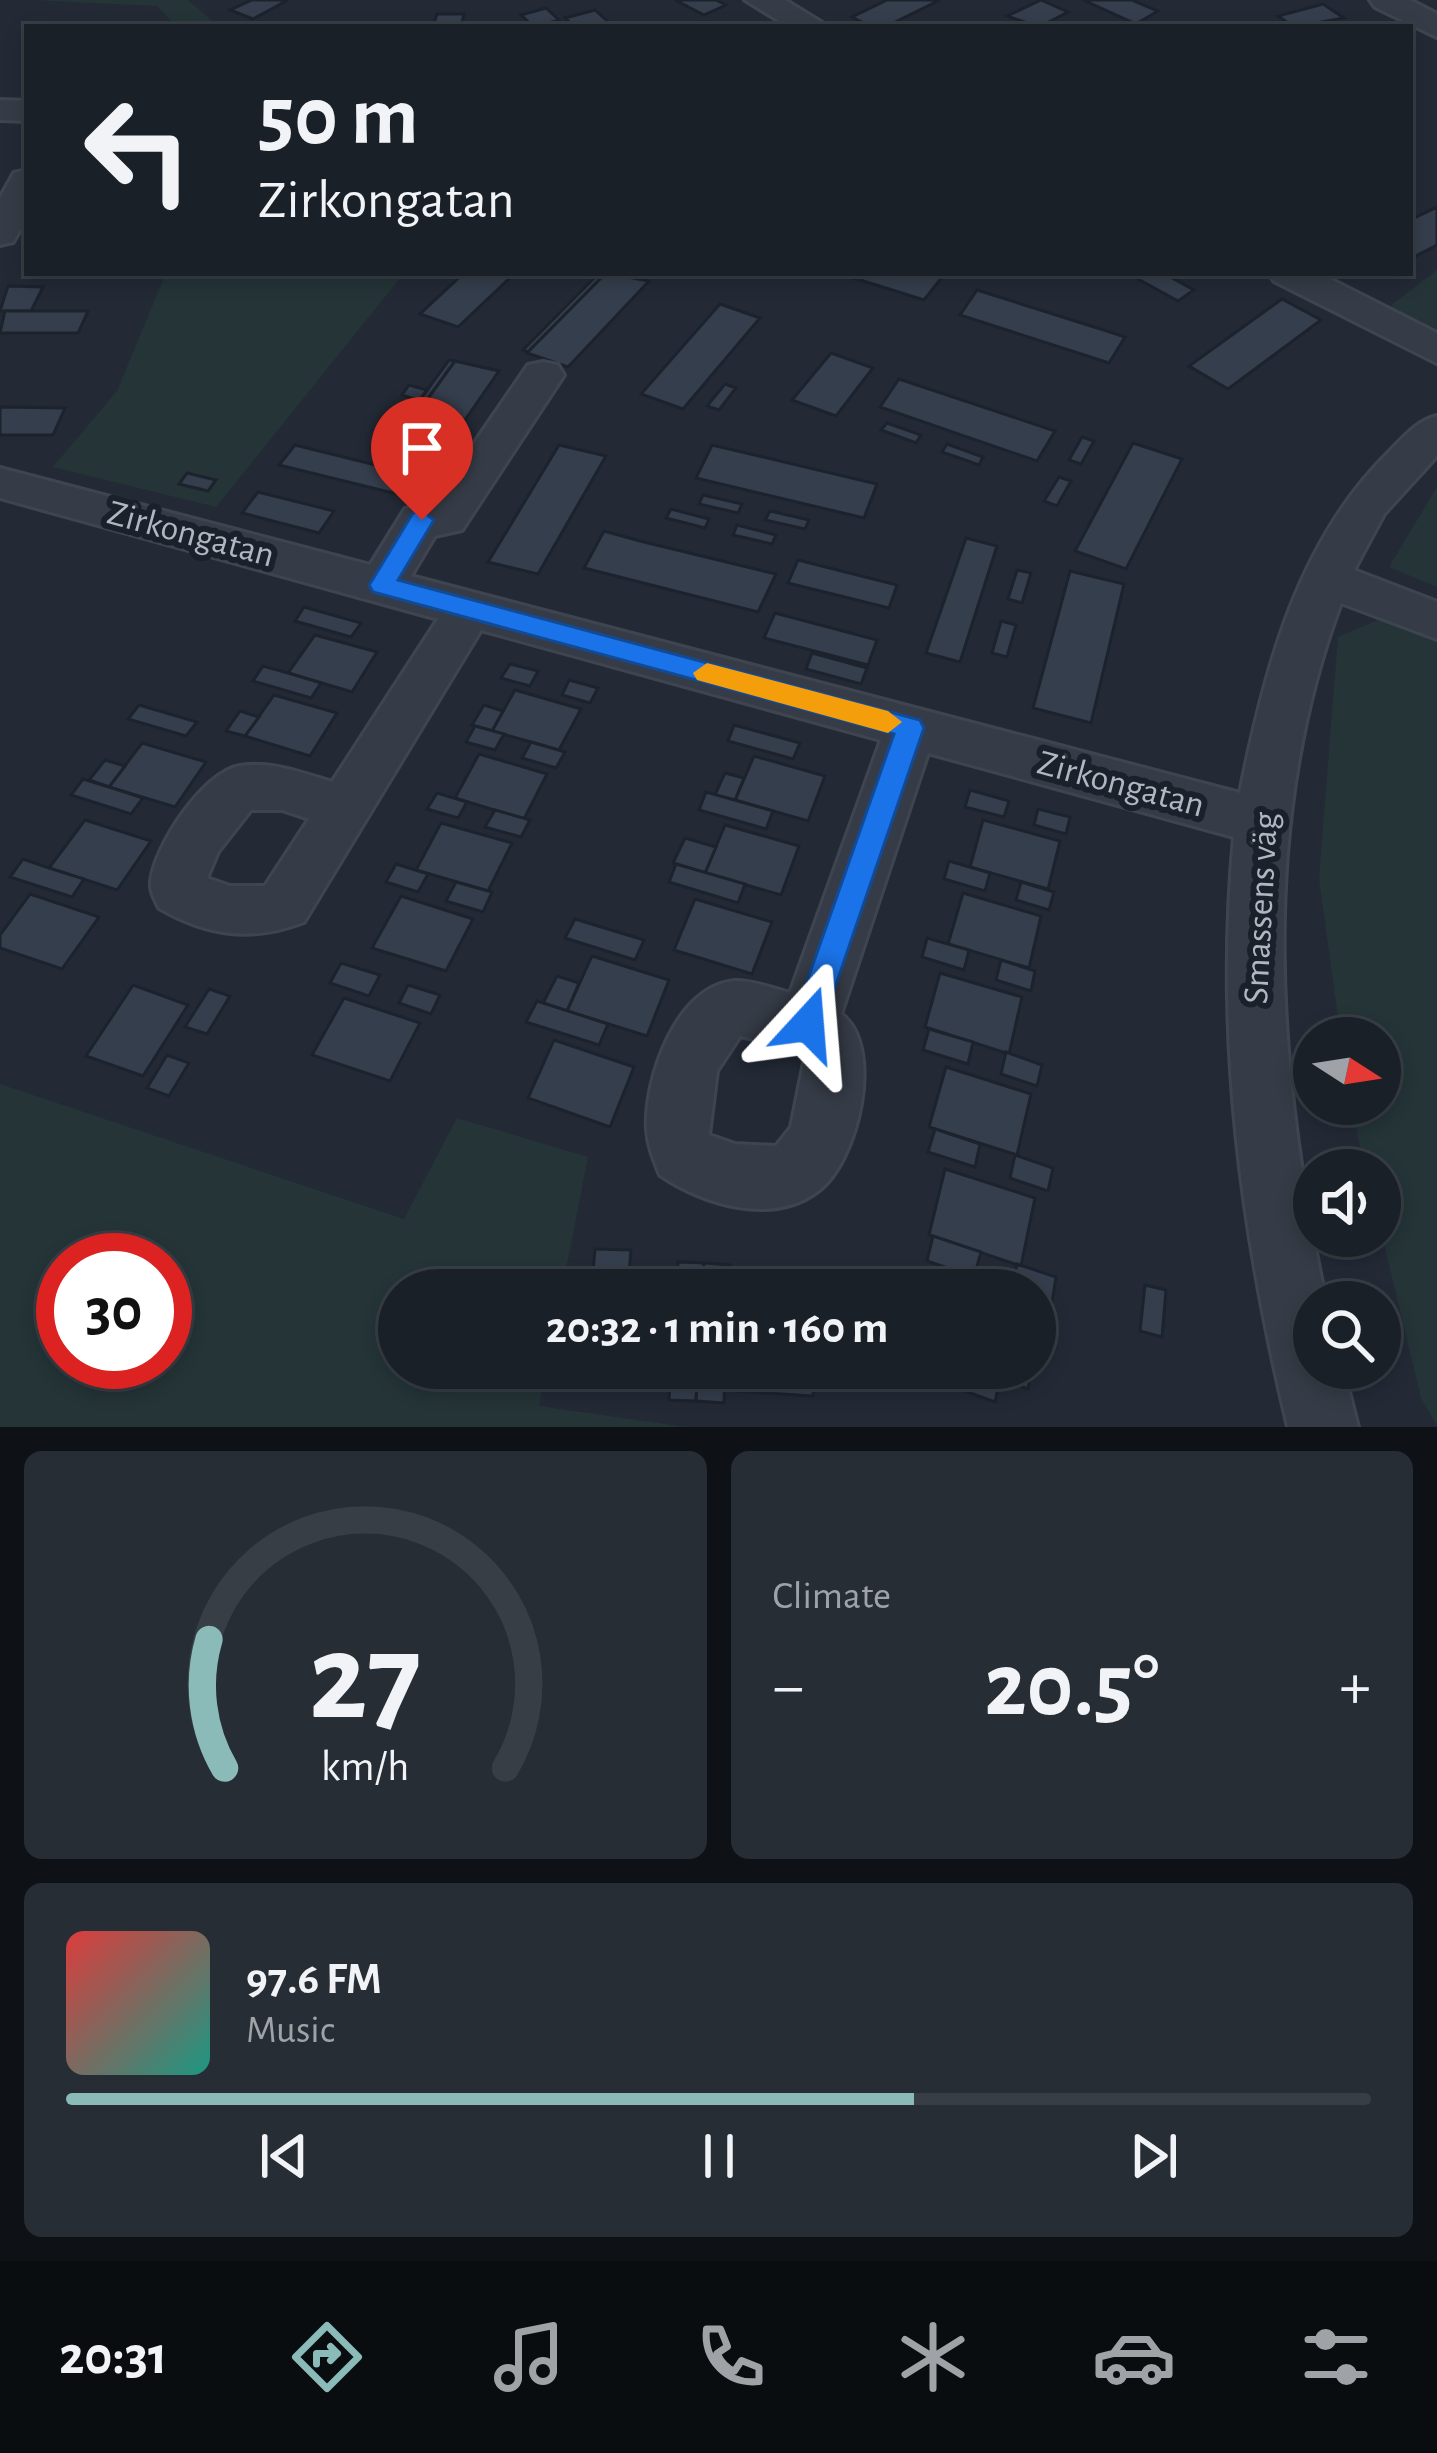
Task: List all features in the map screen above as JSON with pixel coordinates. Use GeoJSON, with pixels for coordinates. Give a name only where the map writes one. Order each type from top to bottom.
{"type":"FeatureCollection","features":[{"type":"Feature","properties":{"kind":"street"},"geometry":{"type":"LineString","coordinates":[[761,0],[807,24]]}},
{"type":"Feature","properties":{"kind":"street"},"geometry":{"type":"LineString","coordinates":[[1386,0],[1437,27]]}},
{"type":"Feature","properties":{"kind":"street"},"geometry":{"type":"LineString","coordinates":[[0,234],[24,188]]}},
{"type":"Feature","properties":{"kind":"street"},"geometry":{"type":"LineString","coordinates":[[1294,276],[1437,350]]}},
{"type":"Feature","properties":{"kind":"street"},"geometry":{"type":"LineString","coordinates":[[382,585],[422,520],[446,519],[544,375]]}},
{"type":"Feature","properties":{"kind":"street","name":"Smassens väg"},"geometry":{"type":"LineString","coordinates":[[1323,1427],[1294,1324],[1264,1124],[1255,1027],[1262,822],[1275,730],[1326,578],[1367,504],[1437,430]]}},
{"type":"Feature","properties":{"kind":"street","name":"Zirkongatan"},"geometry":{"type":"LineString","coordinates":[[0,483],[1262,822]]}},
{"type":"Feature","properties":{"kind":"street"},"geometry":{"type":"LineString","coordinates":[[1326,578],[1437,621]]}},
{"type":"Feature","properties":{"kind":"street"},"geometry":{"type":"LineString","coordinates":[[344,808],[469,610]]}},
{"type":"Feature","properties":{"kind":"street"},"geometry":{"type":"LineString","coordinates":[[808,1024],[910,728]]}},
{"type":"Feature","properties":{"kind":"shaded area"},"geometry":{"type":"Polygon","coordinates":[[[32,0],[188,0],[211,20],[224,24],[174,24],[157,6],[32,0]]]}},
{"type":"Feature","properties":{"kind":"shaded area"},"geometry":{"type":"Polygon","coordinates":[[[1437,270],[1437,332],[1389,307],[1437,270]]]}},
{"type":"Feature","properties":{"kind":"shaded area"},"geometry":{"type":"Polygon","coordinates":[[[165,276],[402,276],[216,507],[53,467],[117,391],[165,276]]]}},
{"type":"Feature","properties":{"kind":"shaded area"},"geometry":{"type":"Polygon","coordinates":[[[1437,487],[1437,587],[1389,567],[1437,487]]]}},
{"type":"Feature","properties":{"kind":"shaded area"},"geometry":{"type":"Polygon","coordinates":[[[1384,617],[1437,634],[1437,1426],[1421,1398],[1401,1315],[1401,1281],[1393,1281],[1387,1257],[1401,1257],[1401,1149],[1361,1149],[1355,1125],[1401,1125],[1401,1017],[1338,1017],[1319,879],[1338,637],[1384,617]]]}},
{"type":"Feature","properties":{"kind":"shaded area"},"geometry":{"type":"Polygon","coordinates":[[[0,1084],[404,1219],[457,1118],[588,1157],[566,1269],[378,1269],[378,1389],[542,1389],[539,1406],[685,1427],[0,1427],[0,1084]]]}},
{"type":"Feature","properties":{"kind":"building"},"geometry":{"type":"Polygon","coordinates":[[[252,0],[288,0],[253,19],[230,10],[252,0]]]}},
{"type":"Feature","properties":{"kind":"building"},"geometry":{"type":"Polygon","coordinates":[[[675,0],[716,0],[726,5],[704,15],[675,0]]]}},
{"type":"Feature","properties":{"kind":"building"},"geometry":{"type":"Polygon","coordinates":[[[887,0],[940,0],[891,24],[865,24],[852,17],[887,0]]]}},
{"type":"Feature","properties":{"kind":"building"},"geometry":{"type":"Polygon","coordinates":[[[1041,0],[1068,12],[1045,24],[1007,16],[1041,0]]]}},
{"type":"Feature","properties":{"kind":"building"},"geometry":{"type":"Polygon","coordinates":[[[1083,0],[1132,0],[1158,11],[1136,24],[1083,0]]]}},
{"type":"Feature","properties":{"kind":"building"},"geometry":{"type":"Polygon","coordinates":[[[1323,4],[1344,18],[1290,24],[1278,16],[1323,4]]]}},
{"type":"Feature","properties":{"kind":"building"},"geometry":{"type":"Polygon","coordinates":[[[546,8],[559,20],[531,24],[521,15],[546,8]]]}},
{"type":"Feature","properties":{"kind":"building"},"geometry":{"type":"Polygon","coordinates":[[[595,10],[611,24],[572,24],[565,18],[595,10]]]}},
{"type":"Feature","properties":{"kind":"building"},"geometry":{"type":"Polygon","coordinates":[[[437,14],[464,14],[462,24],[434,24],[437,14]]]}},
{"type":"Feature","properties":{"kind":"building"},"geometry":{"type":"Polygon","coordinates":[[[1437,207],[1437,245],[1413,257],[1413,219],[1437,207]]]}},
{"type":"Feature","properties":{"kind":"building"},"geometry":{"type":"Polygon","coordinates":[[[461,276],[512,276],[458,327],[420,314],[461,276]]]}},
{"type":"Feature","properties":{"kind":"building"},"geometry":{"type":"Polygon","coordinates":[[[596,276],[603,276],[528,352],[523,350],[596,276]]]}},
{"type":"Feature","properties":{"kind":"building"},"geometry":{"type":"Polygon","coordinates":[[[603,276],[649,281],[568,367],[527,353],[603,276]]]}},
{"type":"Feature","properties":{"kind":"building"},"geometry":{"type":"Polygon","coordinates":[[[848,276],[943,276],[924,300],[848,276]]]}},
{"type":"Feature","properties":{"kind":"building"},"geometry":{"type":"Polygon","coordinates":[[[1132,276],[1168,276],[1194,290],[1178,301],[1132,276]]]}},
{"type":"Feature","properties":{"kind":"building"},"geometry":{"type":"Polygon","coordinates":[[[8,286],[43,287],[31,311],[0,311],[8,286]]]}},
{"type":"Feature","properties":{"kind":"building"},"geometry":{"type":"Polygon","coordinates":[[[977,290],[1125,337],[1109,363],[960,315],[977,290]]]}},
{"type":"Feature","properties":{"kind":"building"},"geometry":{"type":"Polygon","coordinates":[[[1282,299],[1321,320],[1228,389],[1189,366],[1282,299]]]}},
{"type":"Feature","properties":{"kind":"building"},"geometry":{"type":"Polygon","coordinates":[[[720,304],[760,318],[683,409],[641,394],[720,304]]]}},
{"type":"Feature","properties":{"kind":"building"},"geometry":{"type":"Polygon","coordinates":[[[5,311],[88,311],[78,333],[0,333],[5,311]]]}},
{"type":"Feature","properties":{"kind":"building"},"geometry":{"type":"Polygon","coordinates":[[[831,353],[873,368],[836,416],[792,400],[831,353]]]}},
{"type":"Feature","properties":{"kind":"building"},"geometry":{"type":"Polygon","coordinates":[[[449,360],[455,361],[381,464],[374,463],[449,360]]]}},
{"type":"Feature","properties":{"kind":"building"},"geometry":{"type":"Polygon","coordinates":[[[455,361],[499,371],[426,476],[380,465],[455,361]]]}},
{"type":"Feature","properties":{"kind":"building"},"geometry":{"type":"Polygon","coordinates":[[[899,379],[1055,431],[1037,461],[880,407],[899,379]]]}},
{"type":"Feature","properties":{"kind":"building"},"geometry":{"type":"Polygon","coordinates":[[[725,384],[736,388],[719,410],[707,406],[725,384]]]}},
{"type":"Feature","properties":{"kind":"building"},"geometry":{"type":"Polygon","coordinates":[[[409,385],[427,390],[406,419],[400,418],[414,399],[402,395],[409,385]]]}},
{"type":"Feature","properties":{"kind":"building"},"geometry":{"type":"Polygon","coordinates":[[[0,407],[65,408],[53,435],[0,435],[0,407]]]}},
{"type":"Feature","properties":{"kind":"building"},"geometry":{"type":"Polygon","coordinates":[[[887,423],[921,435],[916,443],[881,430],[887,423]]]}},
{"type":"Feature","properties":{"kind":"building"},"geometry":{"type":"Polygon","coordinates":[[[1082,437],[1094,441],[1081,464],[1069,460],[1082,437]]]}},
{"type":"Feature","properties":{"kind":"building"},"geometry":{"type":"Polygon","coordinates":[[[1133,443],[1182,459],[1126,569],[1075,551],[1133,443]]]}},
{"type":"Feature","properties":{"kind":"building"},"geometry":{"type":"Polygon","coordinates":[[[947,444],[983,457],[979,465],[942,452],[947,444]]]}},
{"type":"Feature","properties":{"kind":"building"},"geometry":{"type":"Polygon","coordinates":[[[295,445],[456,485],[442,505],[279,465],[295,445]]]}},
{"type":"Feature","properties":{"kind":"building"},"geometry":{"type":"Polygon","coordinates":[[[559,445],[606,456],[538,574],[488,562],[559,445]]]}},
{"type":"Feature","properties":{"kind":"building"},"geometry":{"type":"Polygon","coordinates":[[[712,445],[877,484],[864,518],[696,478],[712,445]]]}},
{"type":"Feature","properties":{"kind":"building"},"geometry":{"type":"Polygon","coordinates":[[[187,473],[216,480],[208,491],[179,484],[187,473]]]}},
{"type":"Feature","properties":{"kind":"building"},"geometry":{"type":"Polygon","coordinates":[[[1059,477],[1071,481],[1057,506],[1044,501],[1059,477]]]}},
{"type":"Feature","properties":{"kind":"building"},"geometry":{"type":"Polygon","coordinates":[[[258,492],[334,511],[319,533],[242,513],[258,492]]]}},
{"type":"Feature","properties":{"kind":"building"},"geometry":{"type":"Polygon","coordinates":[[[703,495],[742,504],[738,513],[699,504],[703,495]]]}},
{"type":"Feature","properties":{"kind":"building"},"geometry":{"type":"Polygon","coordinates":[[[671,509],[709,519],[705,528],[666,518],[671,509]]]}},
{"type":"Feature","properties":{"kind":"building"},"geometry":{"type":"Polygon","coordinates":[[[770,511],[809,520],[805,529],[765,520],[770,511]]]}},
{"type":"Feature","properties":{"kind":"building"},"geometry":{"type":"Polygon","coordinates":[[[737,525],[776,535],[772,544],[733,535],[737,525]]]}},
{"type":"Feature","properties":{"kind":"building"},"geometry":{"type":"Polygon","coordinates":[[[604,531],[776,574],[758,612],[584,568],[604,531]]]}},
{"type":"Feature","properties":{"kind":"building"},"geometry":{"type":"Polygon","coordinates":[[[966,538],[997,546],[960,662],[926,653],[966,538]]]}},
{"type":"Feature","properties":{"kind":"building"},"geometry":{"type":"Polygon","coordinates":[[[798,560],[897,585],[889,608],[788,583],[798,560]]]}},
{"type":"Feature","properties":{"kind":"building"},"geometry":{"type":"Polygon","coordinates":[[[1017,570],[1031,573],[1022,603],[1008,599],[1017,570]]]}},
{"type":"Feature","properties":{"kind":"building"},"geometry":{"type":"Polygon","coordinates":[[[1070,571],[1124,584],[1091,723],[1033,708],[1070,571]]]}},
{"type":"Feature","properties":{"kind":"building"},"geometry":{"type":"Polygon","coordinates":[[[304,607],[361,623],[351,637],[295,621],[304,607]]]}},
{"type":"Feature","properties":{"kind":"building"},"geometry":{"type":"Polygon","coordinates":[[[775,613],[877,640],[868,665],[764,638],[775,613]]]}},
{"type":"Feature","properties":{"kind":"building"},"geometry":{"type":"Polygon","coordinates":[[[1001,621],[1016,625],[1007,657],[992,653],[1001,621]]]}},
{"type":"Feature","properties":{"kind":"building"},"geometry":{"type":"Polygon","coordinates":[[[315,635],[377,652],[352,692],[288,673],[315,635]]]}},
{"type":"Feature","properties":{"kind":"building"},"geometry":{"type":"Polygon","coordinates":[[[812,653],[867,668],[861,684],[806,669],[812,653]]]}},
{"type":"Feature","properties":{"kind":"building"},"geometry":{"type":"Polygon","coordinates":[[[510,664],[538,671],[530,686],[501,678],[510,664]]]}},
{"type":"Feature","properties":{"kind":"building"},"geometry":{"type":"Polygon","coordinates":[[[263,666],[321,683],[311,698],[253,681],[263,666]]]}},
{"type":"Feature","properties":{"kind":"building"},"geometry":{"type":"Polygon","coordinates":[[[569,680],[598,688],[590,703],[562,695],[569,680]]]}},
{"type":"Feature","properties":{"kind":"building"},"geometry":{"type":"Polygon","coordinates":[[[515,690],[581,709],[559,750],[492,731],[515,690]]]}},
{"type":"Feature","properties":{"kind":"building"},"geometry":{"type":"Polygon","coordinates":[[[274,695],[337,713],[310,756],[245,736],[274,695]]]}},
{"type":"Feature","properties":{"kind":"building"},"geometry":{"type":"Polygon","coordinates":[[[139,705],[197,722],[186,736],[128,719],[139,705]]]}},
{"type":"Feature","properties":{"kind":"building"},"geometry":{"type":"Polygon","coordinates":[[[484,705],[503,711],[492,731],[472,725],[484,705]]]}},
{"type":"Feature","properties":{"kind":"building"},"geometry":{"type":"Polygon","coordinates":[[[240,711],[259,717],[245,736],[226,731],[240,711]]]}},
{"type":"Feature","properties":{"kind":"building"},"geometry":{"type":"Polygon","coordinates":[[[734,725],[800,743],[793,759],[728,741],[734,725]]]}},
{"type":"Feature","properties":{"kind":"building"},"geometry":{"type":"Polygon","coordinates":[[[475,726],[504,734],[495,750],[466,742],[475,726]]]}},
{"type":"Feature","properties":{"kind":"building"},"geometry":{"type":"Polygon","coordinates":[[[531,742],[565,752],[556,768],[522,758],[531,742]]]}},
{"type":"Feature","properties":{"kind":"building"},"geometry":{"type":"Polygon","coordinates":[[[142,743],[206,762],[175,807],[109,787],[142,743]]]}},
{"type":"Feature","properties":{"kind":"building"},"geometry":{"type":"Polygon","coordinates":[[[479,754],[547,774],[524,819],[455,798],[479,754]]]}},
{"type":"Feature","properties":{"kind":"building"},"geometry":{"type":"Polygon","coordinates":[[[754,756],[825,776],[808,821],[735,800],[754,756]]]}},
{"type":"Feature","properties":{"kind":"building"},"geometry":{"type":"Polygon","coordinates":[[[105,760],[125,766],[109,787],[89,780],[105,760]]]}},
{"type":"Feature","properties":{"kind":"building"},"geometry":{"type":"Polygon","coordinates":[[[725,773],[744,778],[735,800],[715,795],[725,773]]]}},
{"type":"Feature","properties":{"kind":"building"},"geometry":{"type":"Polygon","coordinates":[[[83,779],[143,798],[131,814],[71,795],[83,779]]]}},
{"type":"Feature","properties":{"kind":"building"},"geometry":{"type":"Polygon","coordinates":[[[970,790],[1009,801],[1004,817],[965,807],[970,790]]]}},
{"type":"Feature","properties":{"kind":"building"},"geometry":{"type":"Polygon","coordinates":[[[706,792],[773,811],[766,829],[699,810],[706,792]]]}},
{"type":"Feature","properties":{"kind":"building"},"geometry":{"type":"Polygon","coordinates":[[[437,793],[467,802],[458,818],[427,809],[437,793]]]}},
{"type":"Feature","properties":{"kind":"building"},"geometry":{"type":"Polygon","coordinates":[[[1038,809],[1070,817],[1066,834],[1034,825],[1038,809]]]}},
{"type":"Feature","properties":{"kind":"building"},"geometry":{"type":"Polygon","coordinates":[[[495,810],[530,820],[521,837],[485,827],[495,810]]]}},
{"type":"Feature","properties":{"kind":"building"},"geometry":{"type":"Polygon","coordinates":[[[85,820],[151,841],[117,890],[49,868],[85,820]]]}},
{"type":"Feature","properties":{"kind":"building"},"geometry":{"type":"Polygon","coordinates":[[[983,820],[1060,841],[1048,889],[970,867],[983,820]]]}},
{"type":"Feature","properties":{"kind":"building"},"geometry":{"type":"Polygon","coordinates":[[[441,823],[512,843],[488,891],[416,870],[441,823]]]}},
{"type":"Feature","properties":{"kind":"building"},"geometry":{"type":"Polygon","coordinates":[[[725,825],[799,846],[781,895],[705,873],[725,825]]]}},
{"type":"Feature","properties":{"kind":"building"},"geometry":{"type":"Polygon","coordinates":[[[685,838],[716,847],[705,873],[673,863],[685,838]]]}},
{"type":"Feature","properties":{"kind":"building"},"geometry":{"type":"Polygon","coordinates":[[[23,859],[84,879],[72,897],[10,877],[23,859]]]}},
{"type":"Feature","properties":{"kind":"building"},"geometry":{"type":"Polygon","coordinates":[[[949,861],[990,873],[985,891],[944,879],[949,861]]]}},
{"type":"Feature","properties":{"kind":"building"},"geometry":{"type":"Polygon","coordinates":[[[396,864],[428,874],[418,892],[386,882],[396,864]]]}},
{"type":"Feature","properties":{"kind":"building"},"geometry":{"type":"Polygon","coordinates":[[[676,864],[745,884],[738,903],[669,882],[676,864]]]}},
{"type":"Feature","properties":{"kind":"building"},"geometry":{"type":"Polygon","coordinates":[[[456,882],[492,892],[483,912],[446,901],[456,882]]]}},
{"type":"Feature","properties":{"kind":"building"},"geometry":{"type":"Polygon","coordinates":[[[1021,882],[1054,892],[1049,910],[1016,900],[1021,882]]]}},
{"type":"Feature","properties":{"kind":"building"},"geometry":{"type":"Polygon","coordinates":[[[963,893],[1041,916],[1029,968],[948,944],[963,893]]]}},
{"type":"Feature","properties":{"kind":"building"},"geometry":{"type":"Polygon","coordinates":[[[30,894],[99,917],[62,969],[0,948],[0,935],[30,894]]]}},
{"type":"Feature","properties":{"kind":"building"},"geometry":{"type":"Polygon","coordinates":[[[401,896],[473,919],[446,971],[372,948],[401,896]]]}},
{"type":"Feature","properties":{"kind":"building"},"geometry":{"type":"Polygon","coordinates":[[[695,899],[772,922],[752,974],[674,950],[695,899]]]}},
{"type":"Feature","properties":{"kind":"building"},"geometry":{"type":"Polygon","coordinates":[[[575,919],[644,940],[635,960],[565,938],[575,919]]]}},
{"type":"Feature","properties":{"kind":"building"},"geometry":{"type":"Polygon","coordinates":[[[927,938],[969,950],[964,970],[922,957],[927,938]]]}},
{"type":"Feature","properties":{"kind":"building"},"geometry":{"type":"Polygon","coordinates":[[[592,956],[669,980],[647,1036],[567,1011],[592,956]]]}},
{"type":"Feature","properties":{"kind":"building"},"geometry":{"type":"Polygon","coordinates":[[[1001,960],[1035,971],[1031,991],[996,980],[1001,960]]]}},
{"type":"Feature","properties":{"kind":"building"},"geometry":{"type":"Polygon","coordinates":[[[341,963],[380,975],[369,996],[330,983],[341,963]]]}},
{"type":"Feature","properties":{"kind":"building"},"geometry":{"type":"Polygon","coordinates":[[[940,973],[1022,997],[1009,1054],[925,1027],[940,973]]]}},
{"type":"Feature","properties":{"kind":"building"},"geometry":{"type":"Polygon","coordinates":[[[557,976],[579,983],[567,1011],[543,1003],[557,976]]]}},
{"type":"Feature","properties":{"kind":"building"},"geometry":{"type":"Polygon","coordinates":[[[133,985],[188,1005],[143,1076],[86,1056],[133,985]]]}},
{"type":"Feature","properties":{"kind":"building"},"geometry":{"type":"Polygon","coordinates":[[[408,985],[440,995],[431,1014],[399,1003],[408,985]]]}},
{"type":"Feature","properties":{"kind":"building"},"geometry":{"type":"Polygon","coordinates":[[[209,989],[230,996],[207,1034],[185,1027],[209,989]]]}},
{"type":"Feature","properties":{"kind":"building"},"geometry":{"type":"Polygon","coordinates":[[[344,998],[420,1023],[390,1081],[312,1055],[344,998]]]}},
{"type":"Feature","properties":{"kind":"building"},"geometry":{"type":"Polygon","coordinates":[[[537,1001],[608,1024],[599,1045],[526,1022],[537,1001]]]}},
{"type":"Feature","properties":{"kind":"building"},"geometry":{"type":"Polygon","coordinates":[[[929,1029],[973,1042],[968,1064],[923,1050],[929,1029]]]}},
{"type":"Feature","properties":{"kind":"building"},"geometry":{"type":"Polygon","coordinates":[[[554,1040],[634,1067],[610,1127],[528,1098],[554,1040]]]}},
{"type":"Feature","properties":{"kind":"building"},"geometry":{"type":"Polygon","coordinates":[[[1006,1052],[1042,1065],[1037,1086],[1001,1074],[1006,1052]]]}},
{"type":"Feature","properties":{"kind":"building"},"geometry":{"type":"Polygon","coordinates":[[[167,1055],[189,1063],[169,1096],[147,1088],[167,1055]]]}},
{"type":"Feature","properties":{"kind":"building"},"geometry":{"type":"Polygon","coordinates":[[[946,1067],[1031,1094],[1017,1155],[929,1127],[946,1067]]]}},
{"type":"Feature","properties":{"kind":"building"},"geometry":{"type":"Polygon","coordinates":[[[935,1129],[980,1144],[975,1167],[928,1152],[935,1129]]]}},
{"type":"Feature","properties":{"kind":"building"},"geometry":{"type":"Polygon","coordinates":[[[1015,1155],[1053,1168],[1048,1191],[1010,1178],[1015,1155]]]}},
{"type":"Feature","properties":{"kind":"building"},"geometry":{"type":"Polygon","coordinates":[[[945,1169],[1035,1198],[1021,1266],[929,1235],[945,1169]]]}},
{"type":"Feature","properties":{"kind":"building"},"geometry":{"type":"Polygon","coordinates":[[[933,1236],[981,1252],[976,1269],[950,1269],[927,1261],[933,1236]]]}},
{"type":"Feature","properties":{"kind":"building"},"geometry":{"type":"Polygon","coordinates":[[[595,1249],[631,1250],[629,1269],[593,1269],[595,1249]]]}},
{"type":"Feature","properties":{"kind":"building"},"geometry":{"type":"Polygon","coordinates":[[[678,1262],[704,1263],[704,1269],[678,1269],[678,1262]]]}},
{"type":"Feature","properties":{"kind":"building"},"geometry":{"type":"Polygon","coordinates":[[[704,1263],[730,1265],[730,1269],[704,1269],[704,1263]]]}},
{"type":"Feature","properties":{"kind":"building"},"geometry":{"type":"Polygon","coordinates":[[[1145,1285],[1166,1290],[1162,1337],[1140,1331],[1145,1285]]]}},
{"type":"Feature","properties":{"kind":"building"},"geometry":{"type":"Polygon","coordinates":[[[670,1389],[697,1389],[696,1401],[669,1400],[670,1389]]]}},
{"type":"Feature","properties":{"kind":"building"},"geometry":{"type":"Polygon","coordinates":[[[697,1389],[724,1389],[724,1403],[696,1401],[697,1389]]]}},
{"type":"Feature","properties":{"kind":"building"},"geometry":{"type":"Polygon","coordinates":[[[737,1389],[813,1389],[813,1396],[737,1389]]]}},
{"type":"Feature","properties":{"kind":"building"},"geometry":{"type":"Polygon","coordinates":[[[959,1389],[998,1389],[995,1402],[959,1389]]]}},
{"type":"Feature","properties":{"kind":"slow traffic"},"geometry":{"type":"LineString","coordinates":[[707,673],[888,722]]}},
{"type":"Feature","properties":{"kind":"route"},"geometry":{"type":"LineString","coordinates":[[422,520],[382,585],[910,728],[808,1024]]}}]}
